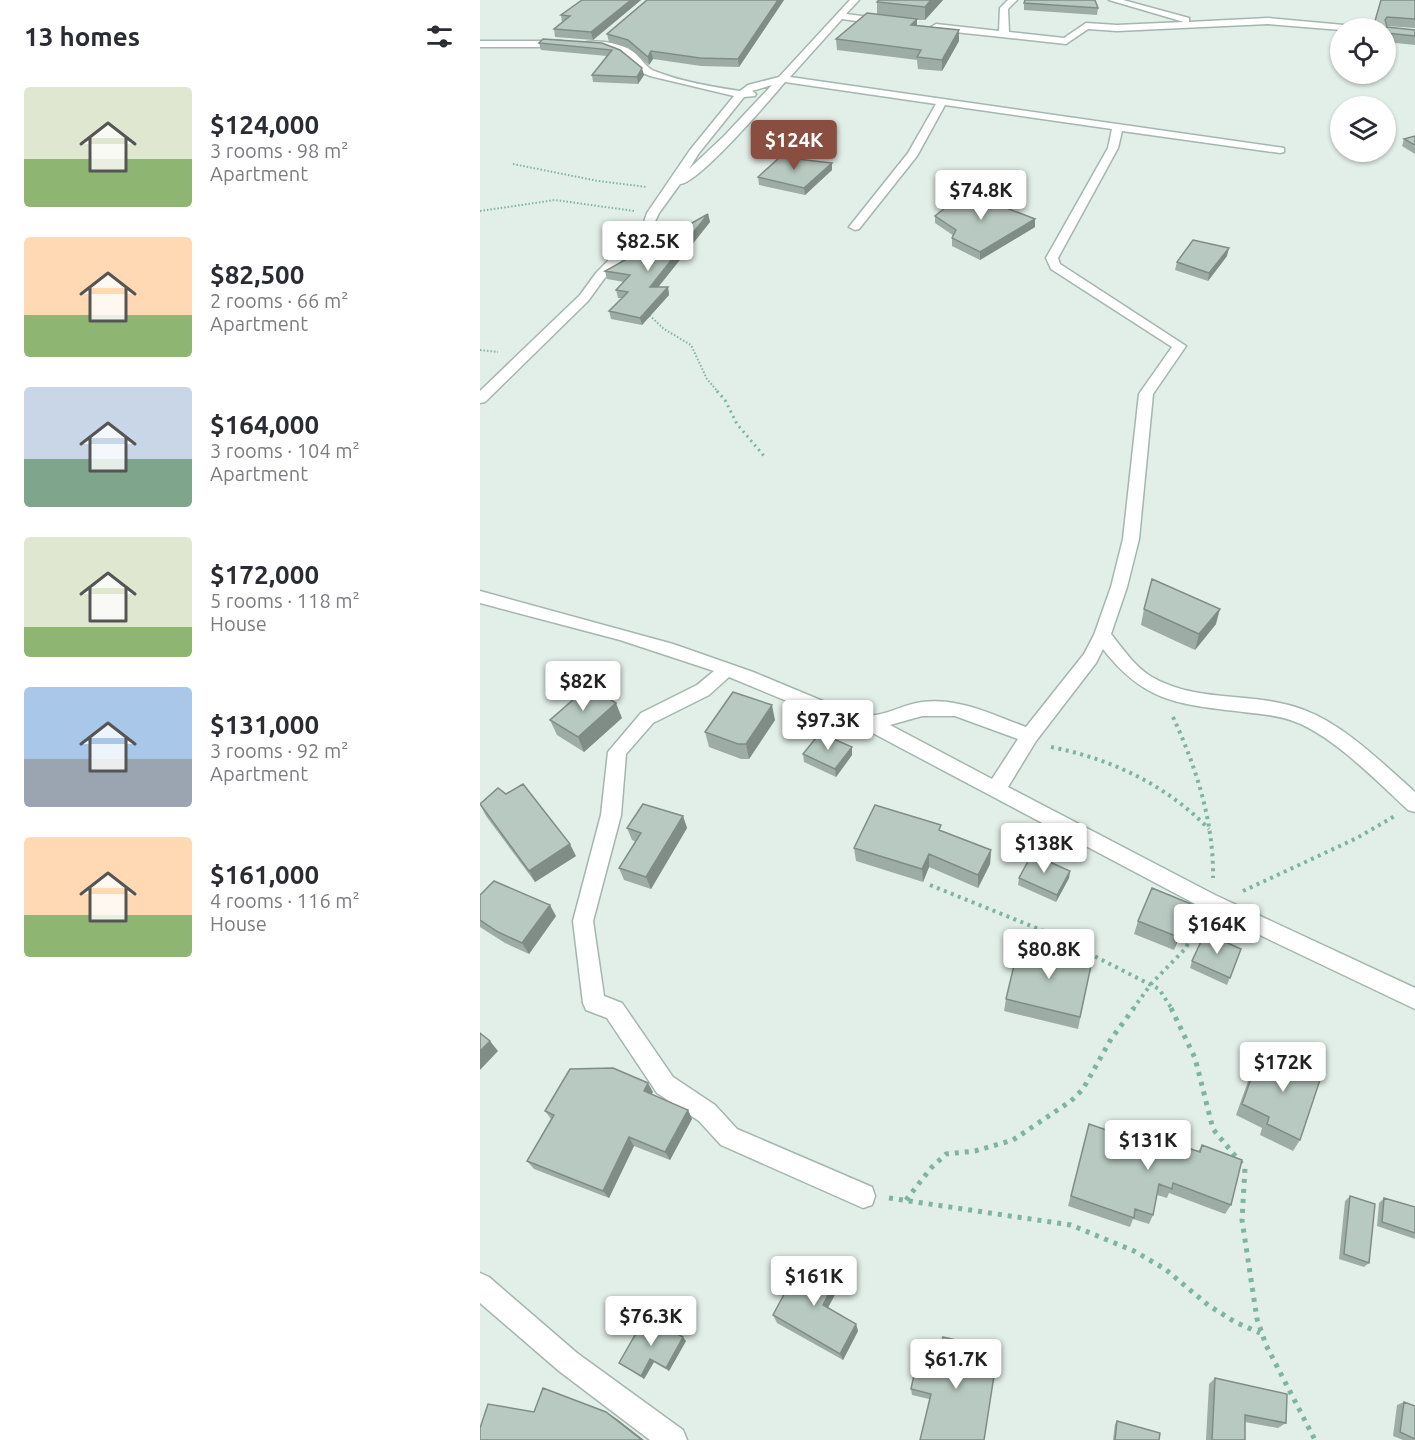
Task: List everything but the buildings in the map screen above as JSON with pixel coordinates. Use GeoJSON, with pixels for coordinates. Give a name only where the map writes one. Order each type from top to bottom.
{"type":"FeatureCollection","features":[{"type":"Feature","properties":{"kind":"street"},"geometry":{"type":"LineString","coordinates":[[671,189],[714,154],[855,0]]}},
{"type":"Feature","properties":{"kind":"street"},"geometry":{"type":"LineString","coordinates":[[1004,35],[1004,8],[1013,0]]}},
{"type":"Feature","properties":{"kind":"street"},"geometry":{"type":"LineString","coordinates":[[1113,0],[1199,23]]}},
{"type":"Feature","properties":{"kind":"street"},"geometry":{"type":"LineString","coordinates":[[841,16],[899,24]]}},
{"type":"Feature","properties":{"kind":"street"},"geometry":{"type":"LineString","coordinates":[[922,26],[1066,41],[1086,26],[1117,28],[1268,21],[1330,27]]}},
{"type":"Feature","properties":{"kind":"street"},"geometry":{"type":"LineString","coordinates":[[596,45],[605,37]]}},
{"type":"Feature","properties":{"kind":"street"},"geometry":{"type":"LineString","coordinates":[[480,44],[573,44]]}},
{"type":"Feature","properties":{"kind":"street"},"geometry":{"type":"LineString","coordinates":[[584,44],[630,53],[646,71],[660,77],[740,95],[771,92]]}},
{"type":"Feature","properties":{"kind":"street"},"geometry":{"type":"LineString","coordinates":[[481,396],[584,298],[600,276],[648,226],[652,213],[671,189],[694,152],[740,95],[750,87],[783,79],[1280,150]]}},
{"type":"Feature","properties":{"kind":"street"},"geometry":{"type":"LineString","coordinates":[[855,227],[913,154],[942,102]]}},
{"type":"Feature","properties":{"kind":"street"},"geometry":{"type":"LineString","coordinates":[[996,789],[1027,741],[1090,658],[1102,635],[1119,587],[1131,539],[1146,394],[1179,346],[1055,266],[1052,258],[1113,148],[1118,127]]}},
{"type":"Feature","properties":{"kind":"street"},"geometry":{"type":"LineString","coordinates":[[480,597],[641,640],[727,669],[851,720],[872,724],[1208,901],[1415,999]]}},
{"type":"Feature","properties":{"kind":"street"},"geometry":{"type":"LineString","coordinates":[[1102,635],[1134,672],[1155,687],[1200,699],[1285,712],[1307,719],[1387,778],[1415,803]]}},
{"type":"Feature","properties":{"kind":"street"},"geometry":{"type":"LineString","coordinates":[[727,669],[703,690],[647,718],[617,752],[611,815],[583,921],[594,1003],[614,1010],[665,1085],[707,1113],[729,1137],[863,1196]]}},
{"type":"Feature","properties":{"kind":"street"},"geometry":{"type":"LineString","coordinates":[[872,724],[922,709],[956,709],[1027,741]]}},
{"type":"Feature","properties":{"kind":"street"},"geometry":{"type":"LineString","coordinates":[[480,1286],[568,1362],[673,1440]]}},
{"type":"Feature","properties":{"kind":"path"},"geometry":{"type":"LineString","coordinates":[[513,164],[598,181],[671,189]]}},
{"type":"Feature","properties":{"kind":"path"},"geometry":{"type":"LineString","coordinates":[[480,211],[555,200],[652,213]]}},
{"type":"Feature","properties":{"kind":"path"},"geometry":{"type":"LineString","coordinates":[[644,310],[664,329],[691,345],[707,379],[725,400],[737,424],[764,456]]}},
{"type":"Feature","properties":{"kind":"path"},"geometry":{"type":"LineString","coordinates":[[906,1200],[931,1168],[946,1154],[975,1151],[1013,1140],[1071,1101],[1083,1089],[1111,1039],[1151,984],[1186,948],[1208,901],[1215,862],[1210,830],[1180,732],[1155,687]]}},
{"type":"Feature","properties":{"kind":"path"},"geometry":{"type":"LineString","coordinates":[[1027,741],[1093,757],[1124,771],[1186,806],[1210,830]]}},
{"type":"Feature","properties":{"kind":"path"},"geometry":{"type":"LineString","coordinates":[[1208,901],[1250,889],[1357,838],[1415,803]]}},
{"type":"Feature","properties":{"kind":"path"},"geometry":{"type":"LineString","coordinates":[[930,885],[1051,934],[1159,989],[1172,1009],[1195,1058],[1213,1129],[1245,1168],[1242,1220],[1257,1319],[1261,1333],[1315,1440]]}},
{"type":"Feature","properties":{"kind":"path"},"geometry":{"type":"LineString","coordinates":[[863,1196],[1021,1216],[1071,1225],[1134,1251],[1165,1269],[1208,1305],[1235,1322],[1261,1333]]}}]}
